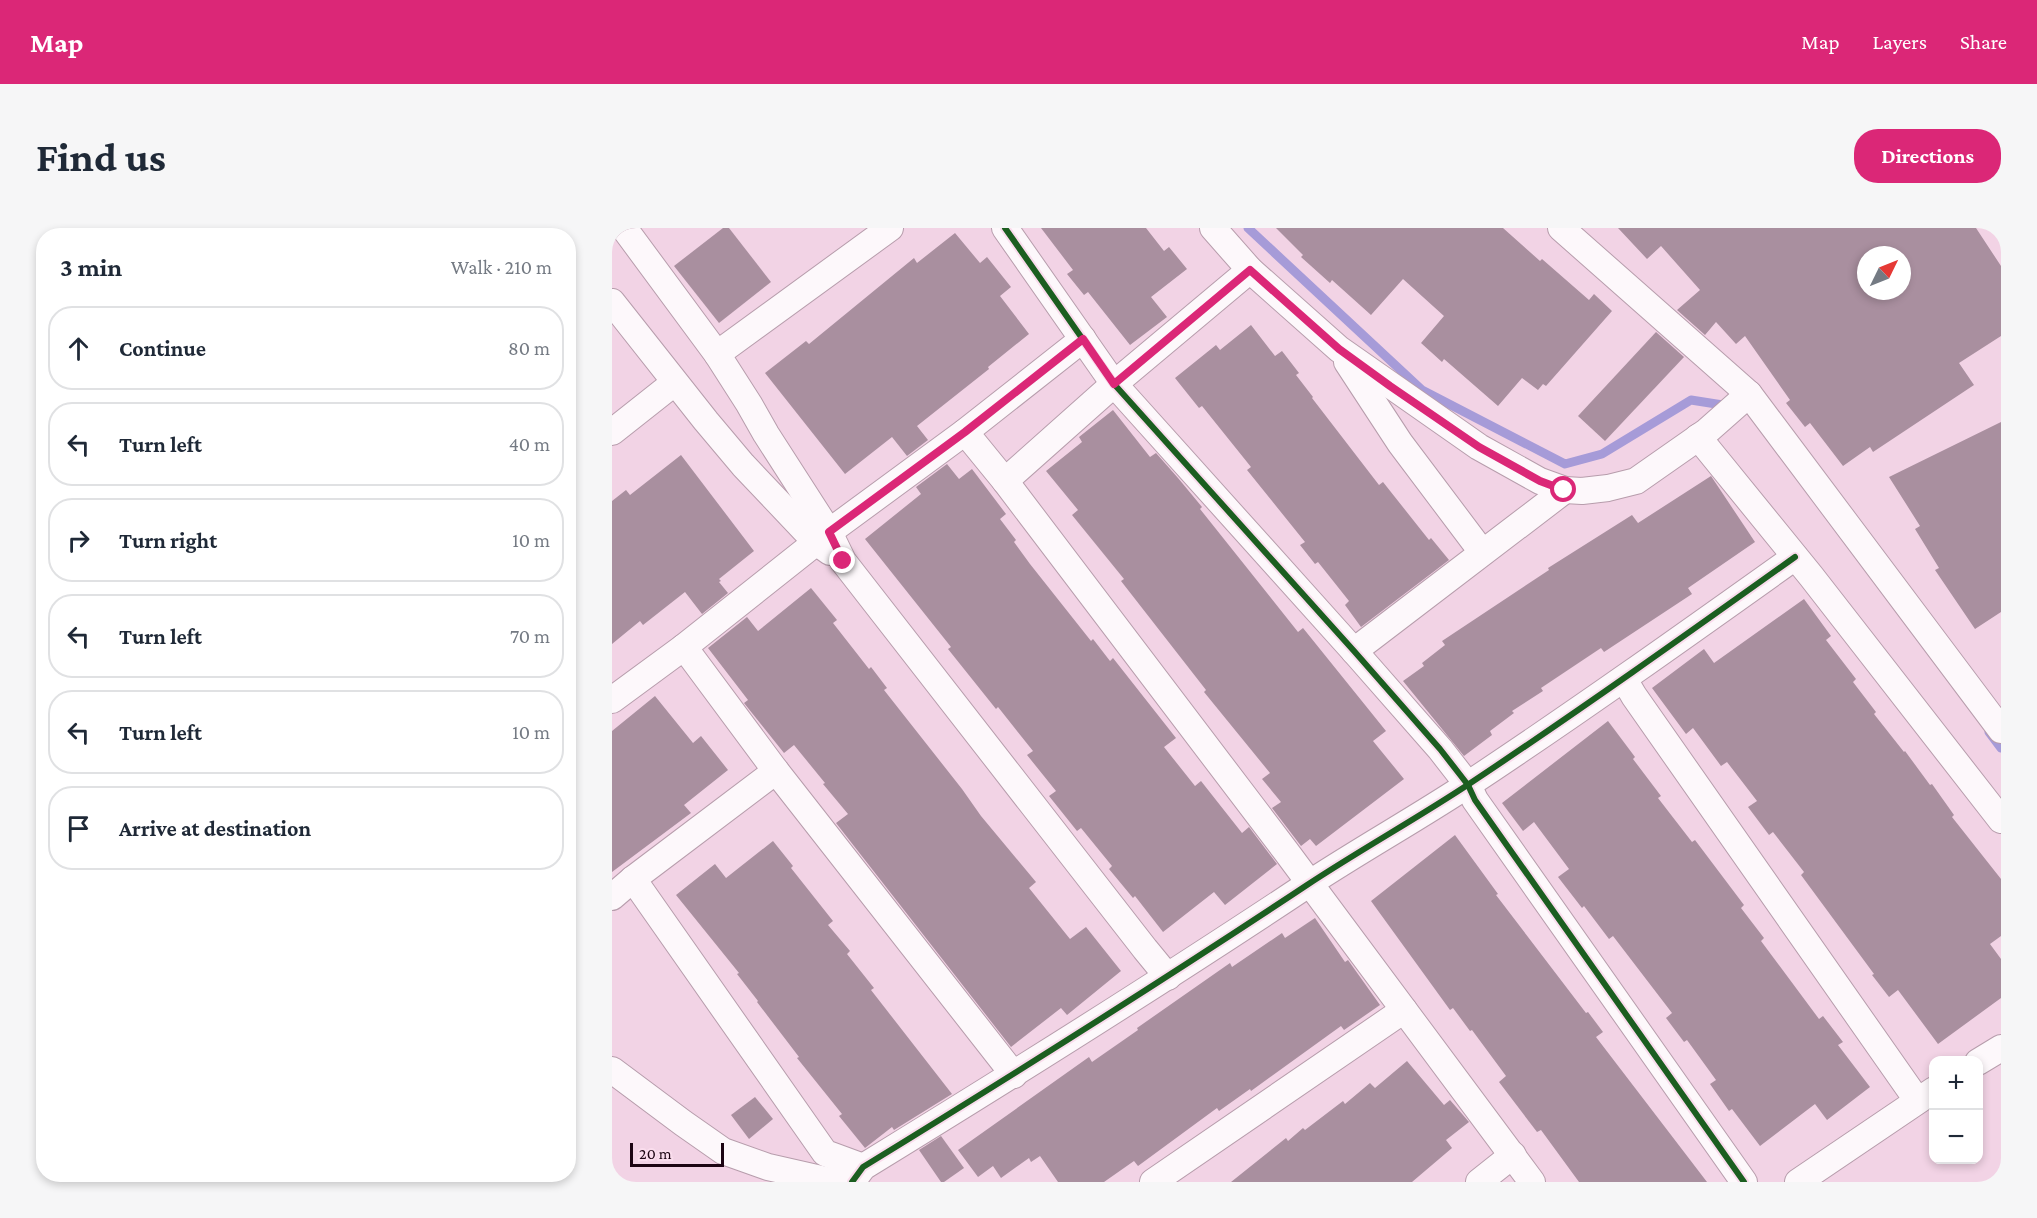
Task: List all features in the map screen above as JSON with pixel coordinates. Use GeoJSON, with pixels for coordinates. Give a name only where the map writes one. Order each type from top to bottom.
{"type":"FeatureCollection","features":[{"type":"Feature","properties":{"kind":"street"},"geometry":{"type":"LineString","coordinates":[[624,228],[717,354],[749,404],[823,537]]}},
{"type":"Feature","properties":{"kind":"street"},"geometry":{"type":"LineString","coordinates":[[717,354],[890,228]]}},
{"type":"Feature","properties":{"kind":"street"},"geometry":{"type":"LineString","coordinates":[[1005,228],[1114,384],[1354,651],[1440,749],[1468,785],[1475,800],[1744,1182]]}},
{"type":"Feature","properties":{"kind":"street"},"geometry":{"type":"LineString","coordinates":[[1213,228],[1250,270],[1339,349],[1479,447],[1540,481],[1564,490],[1582,491],[1608,488],[1636,481],[1702,434],[1746,397]]}},
{"type":"Feature","properties":{"kind":"street"},"geometry":{"type":"LineString","coordinates":[[1561,228],[1746,397],[2001,730]]}},
{"type":"Feature","properties":{"kind":"street"},"geometry":{"type":"LineString","coordinates":[[1005,481],[1114,384],[1250,270]]}},
{"type":"Feature","properties":{"kind":"street"},"geometry":{"type":"LineString","coordinates":[[612,302],[674,383],[750,471],[823,537],[843,561],[1168,977]]}},
{"type":"Feature","properties":{"kind":"street"},"geometry":{"type":"LineString","coordinates":[[612,700],[684,647],[823,537],[965,432],[1083,339]]}},
{"type":"Feature","properties":{"kind":"street"},"geometry":{"type":"LineString","coordinates":[[1339,349],[1400,443],[1482,552]]}},
{"type":"Feature","properties":{"kind":"street"},"geometry":{"type":"LineString","coordinates":[[612,432],[674,383]]}},
{"type":"Feature","properties":{"kind":"street"},"geometry":{"type":"LineString","coordinates":[[965,432],[1005,481],[1532,1182]]}},
{"type":"Feature","properties":{"kind":"street"},"geometry":{"type":"LineString","coordinates":[[1702,434],[1795,557],[2001,820]]}},
{"type":"Feature","properties":{"kind":"street"},"geometry":{"type":"LineString","coordinates":[[750,471],[776,451]]}},
{"type":"Feature","properties":{"kind":"street"},"geometry":{"type":"LineString","coordinates":[[1354,651],[1564,490]]}},
{"type":"Feature","properties":{"kind":"street"},"geometry":{"type":"LineString","coordinates":[[633,879],[825,1152],[858,1174],[1168,977],[1309,884],[1468,785],[1795,557]]}},
{"type":"Feature","properties":{"kind":"street"},"geometry":{"type":"LineString","coordinates":[[684,647],[776,771],[1014,1075]]}},
{"type":"Feature","properties":{"kind":"street"},"geometry":{"type":"LineString","coordinates":[[1624,678],[1634,696],[1925,1095],[1798,1182]]}},
{"type":"Feature","properties":{"kind":"street"},"geometry":{"type":"LineString","coordinates":[[612,897],[776,771]]}},
{"type":"Feature","properties":{"kind":"street"},"geometry":{"type":"LineString","coordinates":[[1153,1182],[1404,1010]]}},
{"type":"Feature","properties":{"kind":"street"},"geometry":{"type":"LineString","coordinates":[[1983,1059],[2001,1048]]}},
{"type":"Feature","properties":{"kind":"street"},"geometry":{"type":"LineString","coordinates":[[612,1070],[723,1151],[768,1167],[834,1182]]}},
{"type":"Feature","properties":{"kind":"street"},"geometry":{"type":"LineString","coordinates":[[1479,1182],[1513,1155]]}},
{"type":"Feature","properties":{"kind":"building"},"geometry":{"type":"Polygon","coordinates":[[[723,228],[729,228],[771,282],[719,323],[674,266],[723,228]]]}},
{"type":"Feature","properties":{"kind":"building"},"geometry":{"type":"Polygon","coordinates":[[[1041,228],[1146,228],[1164,251],[1169,247],[1187,269],[1151,297],[1167,317],[1130,345],[1088,292],[1084,295],[1067,274],[1073,270],[1041,228]]]}},
{"type":"Feature","properties":{"kind":"building"},"geometry":{"type":"Polygon","coordinates":[[[1276,228],[1503,228],[1589,300],[1594,294],[1612,311],[1546,386],[1543,384],[1538,390],[1522,378],[1498,406],[1444,359],[1442,362],[1421,343],[1444,316],[1403,279],[1371,315],[1332,280],[1330,283],[1301,257],[1303,255],[1276,228]]]}},
{"type":"Feature","properties":{"kind":"building"},"geometry":{"type":"Polygon","coordinates":[[[1618,228],[1976,228],[2001,266],[2001,336],[1959,363],[1974,385],[1873,452],[1870,447],[1843,466],[1810,423],[1805,427],[1786,403],[1790,400],[1745,336],[1736,344],[1716,322],[1705,335],[1677,310],[1700,290],[1661,246],[1647,259],[1618,228]]]}},
{"type":"Feature","properties":{"kind":"building"},"geometry":{"type":"Polygon","coordinates":[[[955,233],[980,263],[987,257],[1011,287],[1000,296],[1029,334],[917,426],[928,440],[907,456],[892,437],[845,474],[765,373],[806,341],[809,344],[914,258],[917,263],[955,233]]]}},
{"type":"Feature","properties":{"kind":"building"},"geometry":{"type":"Polygon","coordinates":[[[1251,325],[1275,356],[1282,351],[1299,373],[1296,375],[1312,398],[1379,485],[1383,482],[1429,540],[1431,538],[1449,560],[1361,627],[1345,605],[1349,601],[1318,562],[1315,564],[1300,545],[1305,542],[1247,470],[1251,467],[1202,406],[1199,408],[1175,378],[1216,345],[1220,350],[1251,325]]]}},
{"type":"Feature","properties":{"kind":"building"},"geometry":{"type":"Polygon","coordinates":[[[1656,332],[1684,357],[1605,441],[1578,416],[1656,332]]]}},
{"type":"Feature","properties":{"kind":"building"},"geometry":{"type":"Polygon","coordinates":[[[1113,410],[1150,457],[1156,453],[1178,478],[1298,632],[1303,628],[1386,731],[1373,741],[1404,779],[1316,846],[1310,839],[1301,846],[1272,808],[1281,802],[1262,779],[1270,773],[1204,692],[1206,690],[1121,581],[1124,579],[1072,515],[1078,510],[1046,471],[1082,442],[1079,437],[1113,410]]]}},
{"type":"Feature","properties":{"kind":"building"},"geometry":{"type":"Polygon","coordinates":[[[2001,422],[2001,612],[1975,629],[1935,570],[1939,568],[1915,529],[1920,526],[1889,477],[2001,422]]]}},
{"type":"Feature","properties":{"kind":"building"},"geometry":{"type":"Polygon","coordinates":[[[681,455],[754,551],[719,579],[728,593],[702,614],[685,592],[643,625],[640,621],[612,644],[612,501],[626,490],[630,495],[681,455]]]}},
{"type":"Feature","properties":{"kind":"building"},"geometry":{"type":"Polygon","coordinates":[[[947,464],[959,479],[972,469],[1006,514],[1000,519],[1030,564],[1091,641],[1093,639],[1110,661],[1113,658],[1176,738],[1164,747],[1195,786],[1201,781],[1242,833],[1249,827],[1277,864],[1225,905],[1214,892],[1163,932],[1135,896],[1133,898],[1109,869],[1112,866],[1081,828],[1077,831],[1049,796],[1056,791],[1027,755],[1033,751],[948,649],[951,647],[865,539],[921,494],[916,487],[947,464]]]}},
{"type":"Feature","properties":{"kind":"building"},"geometry":{"type":"Polygon","coordinates":[[[1711,476],[1755,542],[1688,588],[1692,594],[1604,652],[1601,648],[1541,688],[1543,691],[1512,711],[1514,713],[1490,731],[1492,735],[1464,756],[1403,681],[1424,666],[1422,663],[1445,645],[1442,641],[1549,570],[1548,568],[1632,515],[1638,523],[1711,476]]]}},
{"type":"Feature","properties":{"kind":"building"},"geometry":{"type":"Polygon","coordinates":[[[811,588],[837,620],[833,623],[887,688],[884,690],[981,816],[1036,882],[1029,888],[1070,939],[1086,927],[1121,971],[1067,1015],[1061,1008],[1011,1047],[836,823],[848,814],[823,784],[825,783],[794,745],[784,753],[744,703],[748,700],[708,648],[747,617],[758,631],[811,588]]]}},
{"type":"Feature","properties":{"kind":"building"},"geometry":{"type":"Polygon","coordinates":[[[1804,599],[1831,636],[1826,640],[1856,679],[1853,682],[1876,712],[1874,714],[1930,785],[1932,784],[1954,815],[1952,817],[2001,879],[2001,936],[1990,944],[2001,959],[2001,998],[1938,1044],[1898,990],[1889,997],[1872,975],[1874,974],[1801,875],[1804,872],[1773,832],[1769,835],[1748,807],[1757,801],[1727,762],[1721,766],[1693,728],[1686,734],[1652,688],[1704,649],[1714,663],[1804,599]]]}},
{"type":"Feature","properties":{"kind":"building"},"geometry":{"type":"Polygon","coordinates":[[[655,696],[693,743],[701,736],[728,770],[684,805],[691,813],[612,872],[612,731],[655,696]]]}},
{"type":"Feature","properties":{"kind":"building"},"geometry":{"type":"Polygon","coordinates":[[[1608,721],[1661,796],[1658,798],[1692,842],[1695,840],[1744,905],[1741,908],[1764,938],[1761,941],[1819,1019],[1823,1016],[1843,1042],[1838,1045],[1870,1087],[1827,1120],[1815,1104],[1760,1146],[1732,1109],[1729,1111],[1710,1084],[1716,1080],[1687,1040],[1684,1042],[1666,1018],[1672,1013],[1613,936],[1609,939],[1558,877],[1569,869],[1534,822],[1523,831],[1502,803],[1608,721]]]}},
{"type":"Feature","properties":{"kind":"building"},"geometry":{"type":"Polygon","coordinates":[[[1455,835],[1498,894],[1496,895],[1603,1032],[1596,1037],[1707,1182],[1579,1182],[1541,1130],[1537,1132],[1499,1082],[1506,1076],[1472,1030],[1470,1031],[1453,1008],[1450,1010],[1371,901],[1455,835]]]}},
{"type":"Feature","properties":{"kind":"building"},"geometry":{"type":"Polygon","coordinates":[[[773,841],[833,921],[828,925],[850,951],[847,954],[874,988],[871,990],[952,1094],[894,1130],[892,1127],[865,1148],[839,1116],[842,1114],[797,1058],[799,1057],[737,974],[739,973],[676,895],[715,864],[726,878],[773,841]]]}},
{"type":"Feature","properties":{"kind":"building"},"geometry":{"type":"Polygon","coordinates":[[[1315,918],[1345,962],[1348,960],[1380,1005],[1344,1030],[1341,1026],[1251,1091],[1250,1089],[1219,1111],[1217,1108],[1138,1166],[1134,1161],[1104,1182],[1058,1182],[1040,1156],[1031,1162],[1029,1158],[1001,1178],[993,1166],[978,1177],[958,1150],[1089,1057],[1092,1062],[1230,963],[1232,967],[1282,933],[1285,938],[1315,918]]]}},
{"type":"Feature","properties":{"kind":"building"},"geometry":{"type":"Polygon","coordinates":[[[1407,1061],[1444,1105],[1450,1100],[1469,1122],[1446,1140],[1452,1148],[1412,1182],[1231,1182],[1286,1138],[1288,1141],[1303,1128],[1305,1130],[1343,1101],[1345,1104],[1370,1083],[1375,1088],[1407,1061]]]}},
{"type":"Feature","properties":{"kind":"building"},"geometry":{"type":"Polygon","coordinates":[[[755,1097],[773,1119],[749,1139],[731,1115],[755,1097]]]}},
{"type":"Feature","properties":{"kind":"building"},"geometry":{"type":"Polygon","coordinates":[[[941,1136],[964,1168],[944,1182],[941,1182],[919,1150],[941,1136]]]}},
{"type":"Feature","properties":{"kind":"waterway"},"geometry":{"type":"LineString","coordinates":[[1248,228],[1422,390],[1565,464],[1602,454],[1691,400],[1729,406]]}},
{"type":"Feature","properties":{"kind":"waterway"},"geometry":{"type":"LineString","coordinates":[[1989,732],[2001,748]]}},
{"type":"Feature","properties":{"kind":"cycle path"},"geometry":{"type":"LineString","coordinates":[[1005,228],[1114,384],[1354,651],[1440,749],[1468,785],[1475,800],[1744,1182]]}},
{"type":"Feature","properties":{"kind":"cycle path"},"geometry":{"type":"LineString","coordinates":[[852,1182],[863,1167],[1087,1028],[1327,872],[1469,784],[1795,557]]}},
{"type":"Feature","properties":{"kind":"route"},"geometry":{"type":"LineString","coordinates":[[843,561],[829,532],[965,432],[1083,339],[1114,384],[1250,270],[1339,349],[1390,386],[1479,447],[1540,481],[1564,490]]}}]}
